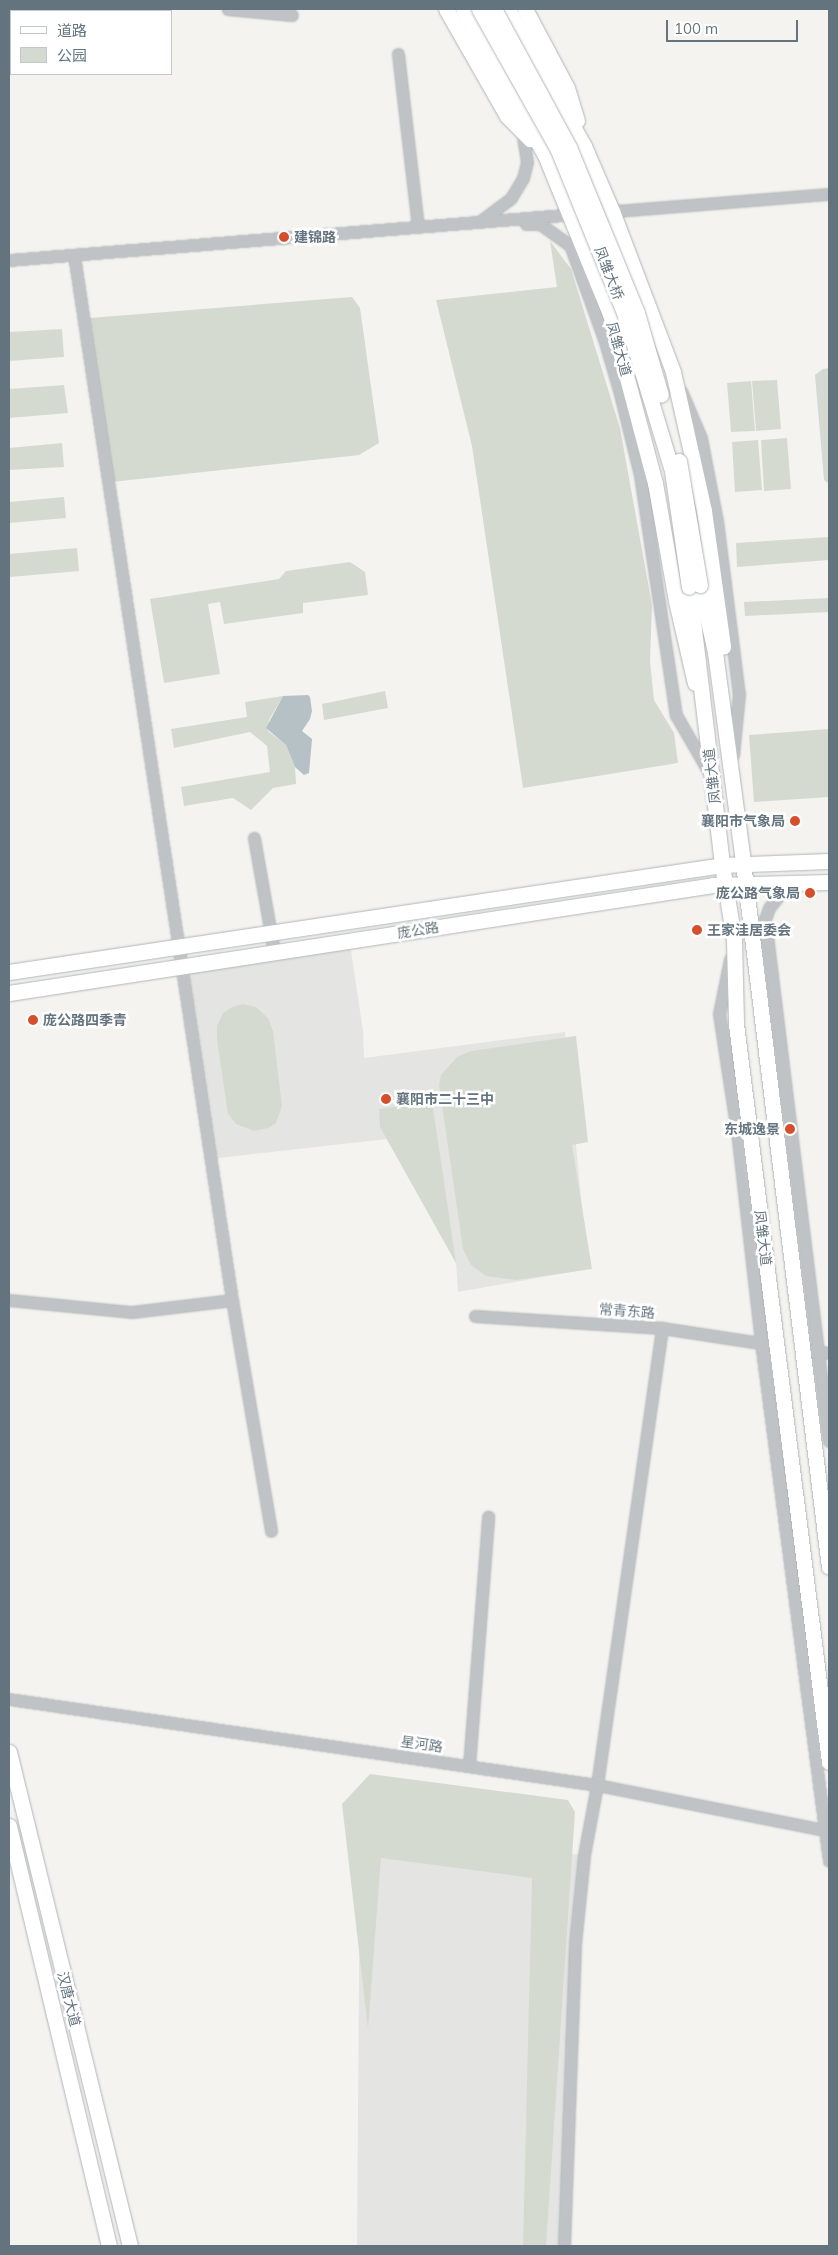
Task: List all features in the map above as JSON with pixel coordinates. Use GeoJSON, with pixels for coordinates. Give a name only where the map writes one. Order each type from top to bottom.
{"type":"FeatureCollection","features":[{"type":"Feature","properties":{"kind":"main road"},"geometry":{"type":"LineString","coordinates":[[446,9],[507,116],[545,155]]}},
{"type":"Feature","properties":{"kind":"main road","name":"凤雏大道"},"geometry":{"type":"LineString","coordinates":[[463,9],[545,155],[610,314],[653,474],[690,669],[705,713]]}},
{"type":"Feature","properties":{"kind":"main road","name":"凤雏大桥"},"geometry":{"type":"LineString","coordinates":[[480,9],[558,150],[625,315],[672,471],[695,586]]}},
{"type":"Feature","properties":{"kind":"main road","name":"凤雏大桥"},"geometry":{"type":"LineString","coordinates":[[494,9],[569,147],[637,313],[682,469],[695,586]]}},
{"type":"Feature","properties":{"kind":"main road","name":"凤雏大道"},"geometry":{"type":"LineString","coordinates":[[508,9],[584,146],[612,211],[674,378],[704,511],[716,595],[726,669],[721,710]]}},
{"type":"Feature","properties":{"kind":"main road"},"geometry":{"type":"LineString","coordinates":[[525,9],[567,88],[584,146]]}},
{"type":"Feature","properties":{"kind":"main road","name":"凤雏大道"},"geometry":{"type":"LineString","coordinates":[[695,586],[715,652],[721,710],[743,863],[779,1162],[809,1351],[818,1480],[829,1567]]}},
{"type":"Feature","properties":{"kind":"main road","name":"凤雏大道"},"geometry":{"type":"LineString","coordinates":[[695,586],[712,777],[722,865],[734,940],[736,1024],[829,1762]]}},
{"type":"Feature","properties":{"kind":"main road","name":"庞公路"},"geometry":{"type":"LineString","coordinates":[[9,972],[178,945],[722,865],[829,861]]}},
{"type":"Feature","properties":{"kind":"main road","name":"庞公路"},"geometry":{"type":"LineString","coordinates":[[9,992],[725,884],[829,882]]}},
{"type":"Feature","properties":{"kind":"main road","name":"汉唐大道"},"geometry":{"type":"LineString","coordinates":[[9,1752],[130,2246]]}},
{"type":"Feature","properties":{"kind":"main road","name":"汉唐大道"},"geometry":{"type":"LineString","coordinates":[[9,1826],[109,2246]]}},
{"type":"Feature","properties":{"kind":"street"},"geometry":{"type":"LineString","coordinates":[[228,9],[292,15]]}},
{"type":"Feature","properties":{"kind":"street"},"geometry":{"type":"LineString","coordinates":[[398,54],[418,226]]}},
{"type":"Feature","properties":{"kind":"street"},"geometry":{"type":"LineString","coordinates":[[479,221],[494,213],[511,198],[523,178],[527,162],[522,130]]}},
{"type":"Feature","properties":{"kind":"street"},"geometry":{"type":"LineString","coordinates":[[9,260],[829,194]]}},
{"type":"Feature","properties":{"kind":"street"},"geometry":{"type":"LineString","coordinates":[[479,221],[540,224],[570,245],[588,262]]}},
{"type":"Feature","properties":{"kind":"street"},"geometry":{"type":"LineString","coordinates":[[570,245],[609,356],[640,475],[676,715],[712,777]]}},
{"type":"Feature","properties":{"kind":"street"},"geometry":{"type":"LineString","coordinates":[[74,255],[232,1300],[271,1531]]}},
{"type":"Feature","properties":{"kind":"street"},"geometry":{"type":"LineString","coordinates":[[674,378],[688,405],[701,438],[718,521],[739,694],[731,777]]}},
{"type":"Feature","properties":{"kind":"street"},"geometry":{"type":"LineString","coordinates":[[254,838],[274,952]]}},
{"type":"Feature","properties":{"kind":"street"},"geometry":{"type":"LineString","coordinates":[[804,882],[780,894],[769,908],[765,919],[801,1216],[809,1351],[825,1411],[829,1441]]}},
{"type":"Feature","properties":{"kind":"street"},"geometry":{"type":"LineString","coordinates":[[734,940],[719,1014],[761,1343],[827,1830],[829,1861]]}},
{"type":"Feature","properties":{"kind":"street"},"geometry":{"type":"LineString","coordinates":[[738,1154],[759,1212]]}},
{"type":"Feature","properties":{"kind":"street"},"geometry":{"type":"LineString","coordinates":[[779,1162],[801,1216]]}},
{"type":"Feature","properties":{"kind":"street"},"geometry":{"type":"LineString","coordinates":[[9,1300],[132,1312],[232,1300]]}},
{"type":"Feature","properties":{"kind":"street","name":"常青东路"},"geometry":{"type":"LineString","coordinates":[[476,1316],[662,1328],[776,1346]]}},
{"type":"Feature","properties":{"kind":"street"},"geometry":{"type":"LineString","coordinates":[[564,2246],[575,1944],[584,1855],[597,1785],[662,1328]]}},
{"type":"Feature","properties":{"kind":"street"},"geometry":{"type":"LineString","coordinates":[[809,1351],[829,1353]]}},
{"type":"Feature","properties":{"kind":"street"},"geometry":{"type":"LineString","coordinates":[[766,1379],[787,1432]]}},
{"type":"Feature","properties":{"kind":"street"},"geometry":{"type":"LineString","coordinates":[[818,1480],[825,1411]]}},
{"type":"Feature","properties":{"kind":"street"},"geometry":{"type":"LineString","coordinates":[[469,1766],[488,1517]]}},
{"type":"Feature","properties":{"kind":"street","name":"星河路"},"geometry":{"type":"LineString","coordinates":[[9,1699],[597,1785],[827,1830]]}},
{"type":"Feature","properties":{"kind":"shaded area"},"geometry":{"type":"Polygon","coordinates":[[[308,695],[312,711],[310,719],[302,731],[312,739],[309,773],[304,775],[295,767],[286,745],[266,728],[283,696],[308,695]]]}},
{"type":"Feature","properties":{"kind":"shaded area","name":"襄阳市二十三中"},"geometry":{"type":"Polygon","coordinates":[[[350,944],[363,1031],[364,1058],[565,1032],[588,1269],[458,1292],[456,1263],[387,1139],[210,1159],[181,966],[350,944]]]}},
{"type":"Feature","properties":{"kind":"shaded area"},"geometry":{"type":"Polygon","coordinates":[[[360,1836],[584,1855],[564,2246],[357,2246],[360,1836]]]}},
{"type":"Feature","properties":{"kind":"green space"},"geometry":{"type":"Polygon","coordinates":[[[550,241],[571,269],[620,428],[652,605],[650,661],[654,700],[674,733],[678,763],[523,788],[472,446],[436,300],[557,287],[550,241]]]}},
{"type":"Feature","properties":{"kind":"green space"},"geometry":{"type":"Polygon","coordinates":[[[352,297],[360,308],[379,443],[359,455],[112,482],[90,318],[352,297]]]}},
{"type":"Feature","properties":{"kind":"green space"},"geometry":{"type":"Polygon","coordinates":[[[62,329],[64,357],[9,361],[9,332],[62,329]]]}},
{"type":"Feature","properties":{"kind":"green space"},"geometry":{"type":"Polygon","coordinates":[[[829,368],[829,484],[824,480],[815,375],[823,369],[829,368]]]}},
{"type":"Feature","properties":{"kind":"green space"},"geometry":{"type":"Polygon","coordinates":[[[777,380],[781,429],[756,431],[752,381],[777,380]]]}},
{"type":"Feature","properties":{"kind":"green space"},"geometry":{"type":"Polygon","coordinates":[[[751,381],[755,431],[731,432],[727,383],[751,381]]]}},
{"type":"Feature","properties":{"kind":"green space"},"geometry":{"type":"Polygon","coordinates":[[[64,385],[68,413],[9,418],[9,389],[64,385]]]}},
{"type":"Feature","properties":{"kind":"green space"},"geometry":{"type":"Polygon","coordinates":[[[787,438],[791,489],[764,491],[761,440],[787,438]]]}},
{"type":"Feature","properties":{"kind":"green space"},"geometry":{"type":"Polygon","coordinates":[[[758,440],[762,490],[735,492],[732,442],[758,440]]]}},
{"type":"Feature","properties":{"kind":"green space"},"geometry":{"type":"Polygon","coordinates":[[[62,443],[64,467],[9,470],[9,448],[62,443]]]}},
{"type":"Feature","properties":{"kind":"green space"},"geometry":{"type":"Polygon","coordinates":[[[64,497],[66,518],[9,523],[9,502],[64,497]]]}},
{"type":"Feature","properties":{"kind":"green space"},"geometry":{"type":"Polygon","coordinates":[[[829,537],[829,560],[737,567],[736,543],[829,537]]]}},
{"type":"Feature","properties":{"kind":"green space"},"geometry":{"type":"Polygon","coordinates":[[[77,548],[79,571],[10,577],[9,554],[77,548]]]}},
{"type":"Feature","properties":{"kind":"green space"},"geometry":{"type":"Polygon","coordinates":[[[350,562],[365,572],[368,595],[303,603],[303,613],[224,624],[220,602],[208,604],[220,674],[164,683],[150,599],[279,579],[286,571],[350,562]]]}},
{"type":"Feature","properties":{"kind":"green space"},"geometry":{"type":"Polygon","coordinates":[[[829,598],[829,612],[745,616],[744,602],[829,598]]]}},
{"type":"Feature","properties":{"kind":"green space"},"geometry":{"type":"Polygon","coordinates":[[[385,691],[388,708],[324,720],[322,704],[385,691]]]}},
{"type":"Feature","properties":{"kind":"green space"},"geometry":{"type":"Polygon","coordinates":[[[283,696],[269,720],[268,731],[286,745],[295,767],[296,784],[273,788],[251,810],[233,798],[184,806],[181,787],[270,772],[267,746],[250,732],[174,748],[171,729],[247,717],[245,702],[283,696]]]}},
{"type":"Feature","properties":{"kind":"green space"},"geometry":{"type":"Polygon","coordinates":[[[829,729],[829,797],[754,802],[749,735],[829,729]]]}},
{"type":"Feature","properties":{"kind":"green space"},"geometry":{"type":"Polygon","coordinates":[[[243,1004],[256,1007],[268,1018],[273,1031],[282,1106],[276,1123],[268,1128],[254,1131],[236,1124],[228,1114],[217,1040],[217,1026],[223,1013],[232,1007],[243,1004]]]}},
{"type":"Feature","properties":{"kind":"green space"},"geometry":{"type":"Polygon","coordinates":[[[576,1036],[588,1142],[572,1145],[592,1269],[516,1280],[486,1276],[471,1265],[463,1249],[439,1085],[441,1075],[457,1057],[471,1051],[576,1036]]]}},
{"type":"Feature","properties":{"kind":"green space"},"geometry":{"type":"Polygon","coordinates":[[[432,1101],[456,1263],[380,1127],[379,1109],[432,1101]]]}},
{"type":"Feature","properties":{"kind":"green space"},"geometry":{"type":"Polygon","coordinates":[[[370,1774],[568,1800],[575,1812],[546,2246],[523,2246],[532,1878],[381,1858],[368,2029],[342,1804],[370,1774]]]}},
{"type":"Feature","properties":{"kind":"place","name":"建锦路"},"geometry":{"type":"Point","coordinates":[284,237]}},
{"type":"Feature","properties":{"kind":"place","name":"襄阳市气象局"},"geometry":{"type":"Point","coordinates":[795,821]}},
{"type":"Feature","properties":{"kind":"place","name":"庞公路气象局"},"geometry":{"type":"Point","coordinates":[810,893]}},
{"type":"Feature","properties":{"kind":"place","name":"王家洼居委会"},"geometry":{"type":"Point","coordinates":[697,930]}},
{"type":"Feature","properties":{"kind":"place","name":"庞公路四季青"},"geometry":{"type":"Point","coordinates":[33,1020]}},
{"type":"Feature","properties":{"kind":"place","name":"襄阳市二十三中"},"geometry":{"type":"Point","coordinates":[386,1099]}},
{"type":"Feature","properties":{"kind":"place","name":"东城逸景"},"geometry":{"type":"Point","coordinates":[790,1129]}}]}
